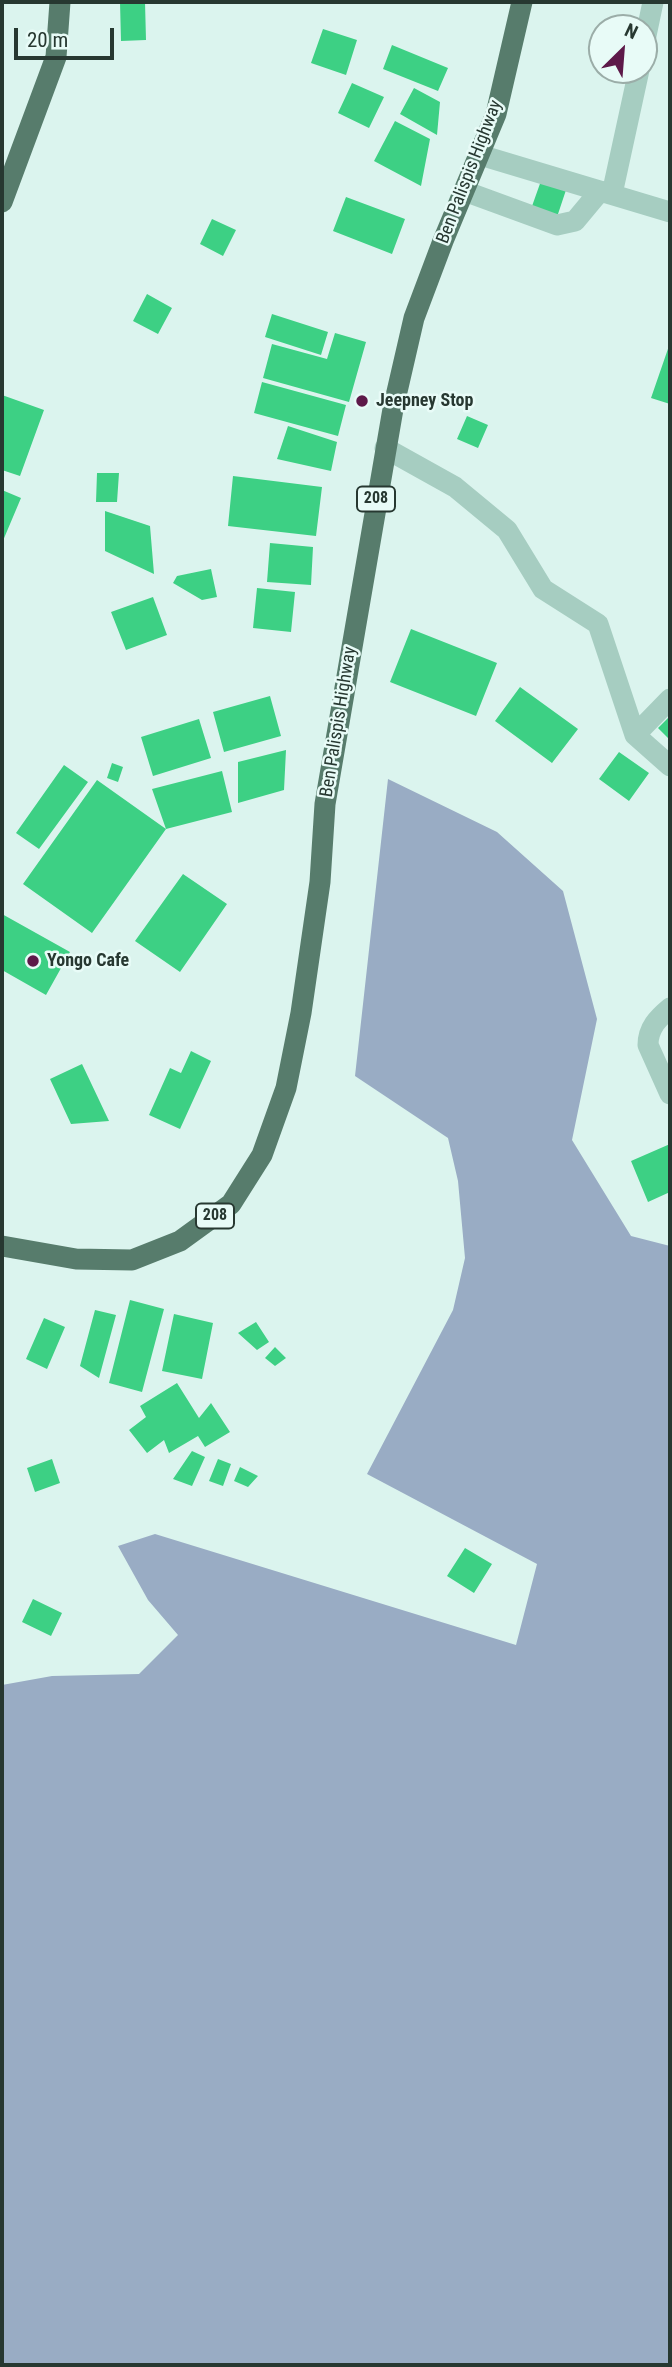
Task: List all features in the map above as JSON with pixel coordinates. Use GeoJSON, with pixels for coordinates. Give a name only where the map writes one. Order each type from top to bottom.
{"type":"FeatureCollection","features":[{"type":"Feature","properties":{"kind":"main road"},"geometry":{"type":"LineString","coordinates":[[2,202],[56,57],[60,2]]}},
{"type":"Feature","properties":{"kind":"main road","name":"Ben Palispis Highway"},"geometry":{"type":"LineString","coordinates":[[2,1246],[76,1259],[132,1260],[180,1241],[232,1204],[262,1155],[286,1088],[301,1013],[320,882],[325,804],[385,448],[414,318],[496,114],[522,2]]}},
{"type":"Feature","properties":{"kind":"street"},"geometry":{"type":"LineString","coordinates":[[464,191],[556,225],[575,221],[606,193],[635,84]]}},
{"type":"Feature","properties":{"kind":"street"},"geometry":{"type":"LineString","coordinates":[[480,155],[670,212]]}},
{"type":"Feature","properties":{"kind":"street"},"geometry":{"type":"LineString","coordinates":[[385,448],[456,486],[507,530],[543,589],[598,624],[635,735],[670,766]]}},
{"type":"Feature","properties":{"kind":"street"},"geometry":{"type":"LineString","coordinates":[[635,735],[670,699]]}},
{"type":"Feature","properties":{"kind":"street"},"geometry":{"type":"LineString","coordinates":[[670,1008],[650,1030],[648,1045],[670,1094]]}},
{"type":"Feature","properties":{"kind":"shaded area"},"geometry":{"type":"Polygon","coordinates":[[[388,779],[497,832],[563,891],[597,1019],[572,1140],[631,1236],[670,1246],[670,2365],[2,2365],[2,1685],[52,1676],[139,1674],[178,1635],[148,1600],[118,1546],[155,1534],[516,1645],[537,1564],[367,1474],[453,1310],[465,1258],[458,1181],[448,1138],[355,1076],[388,779]]]}},
{"type":"Feature","properties":{"kind":"building"},"geometry":{"type":"Polygon","coordinates":[[[120,2],[145,2],[146,40],[121,41],[120,2]]]}},
{"type":"Feature","properties":{"kind":"building"},"geometry":{"type":"Polygon","coordinates":[[[323,29],[357,40],[346,75],[311,63],[323,29]]]}},
{"type":"Feature","properties":{"kind":"building"},"geometry":{"type":"Polygon","coordinates":[[[392,45],[448,68],[438,91],[383,69],[392,45]]]}},
{"type":"Feature","properties":{"kind":"building"},"geometry":{"type":"Polygon","coordinates":[[[352,83],[384,97],[369,128],[338,113],[352,83]]]}},
{"type":"Feature","properties":{"kind":"building"},"geometry":{"type":"Polygon","coordinates":[[[414,88],[440,102],[437,135],[400,114],[414,88]]]}},
{"type":"Feature","properties":{"kind":"building"},"geometry":{"type":"Polygon","coordinates":[[[395,121],[430,139],[421,186],[374,161],[395,121]]]}},
{"type":"Feature","properties":{"kind":"building"},"geometry":{"type":"Polygon","coordinates":[[[542,178],[567,187],[557,217],[531,209],[542,178]]]}},
{"type":"Feature","properties":{"kind":"building"},"geometry":{"type":"Polygon","coordinates":[[[346,197],[405,219],[392,254],[333,231],[346,197]]]}},
{"type":"Feature","properties":{"kind":"building"},"geometry":{"type":"Polygon","coordinates":[[[212,219],[236,230],[223,256],[200,244],[212,219]]]}},
{"type":"Feature","properties":{"kind":"building"},"geometry":{"type":"Polygon","coordinates":[[[147,294],[172,308],[158,334],[133,321],[147,294]]]}},
{"type":"Feature","properties":{"kind":"building"},"geometry":{"type":"Polygon","coordinates":[[[272,314],[328,332],[321,355],[265,337],[272,314]]]}},
{"type":"Feature","properties":{"kind":"building"},"geometry":{"type":"Polygon","coordinates":[[[335,333],[366,342],[349,402],[263,378],[272,344],[327,359],[335,333]]]}},
{"type":"Feature","properties":{"kind":"building"},"geometry":{"type":"Polygon","coordinates":[[[670,343],[670,404],[651,398],[670,343]]]}},
{"type":"Feature","properties":{"kind":"building"},"geometry":{"type":"Polygon","coordinates":[[[262,382],[346,405],[338,436],[254,413],[262,382]]]}},
{"type":"Feature","properties":{"kind":"building"},"geometry":{"type":"Polygon","coordinates":[[[2,395],[44,410],[20,476],[2,470],[2,395]]]}},
{"type":"Feature","properties":{"kind":"building"},"geometry":{"type":"Polygon","coordinates":[[[467,416],[488,425],[478,448],[457,439],[467,416]]]}},
{"type":"Feature","properties":{"kind":"building"},"geometry":{"type":"Polygon","coordinates":[[[288,426],[337,442],[331,471],[277,459],[288,426]]]}},
{"type":"Feature","properties":{"kind":"building"},"geometry":{"type":"Polygon","coordinates":[[[97,473],[119,473],[117,502],[96,502],[97,473]]]}},
{"type":"Feature","properties":{"kind":"building"},"geometry":{"type":"Polygon","coordinates":[[[233,476],[322,487],[316,536],[228,526],[233,476]]]}},
{"type":"Feature","properties":{"kind":"building"},"geometry":{"type":"Polygon","coordinates":[[[2,490],[21,498],[2,543],[2,490]]]}},
{"type":"Feature","properties":{"kind":"building"},"geometry":{"type":"Polygon","coordinates":[[[105,511],[150,526],[154,574],[105,551],[105,511]]]}},
{"type":"Feature","properties":{"kind":"building"},"geometry":{"type":"Polygon","coordinates":[[[270,543],[313,547],[311,585],[267,582],[270,543]]]}},
{"type":"Feature","properties":{"kind":"building"},"geometry":{"type":"Polygon","coordinates":[[[211,569],[217,597],[202,600],[173,583],[177,576],[211,569]]]}},
{"type":"Feature","properties":{"kind":"building"},"geometry":{"type":"Polygon","coordinates":[[[257,588],[295,592],[291,632],[253,628],[257,588]]]}},
{"type":"Feature","properties":{"kind":"building"},"geometry":{"type":"Polygon","coordinates":[[[153,597],[167,635],[126,650],[111,612],[153,597]]]}},
{"type":"Feature","properties":{"kind":"building"},"geometry":{"type":"Polygon","coordinates":[[[411,629],[497,663],[476,716],[390,682],[411,629]]]}},
{"type":"Feature","properties":{"kind":"building"},"geometry":{"type":"Polygon","coordinates":[[[520,687],[578,729],[552,763],[495,721],[520,687]]]}},
{"type":"Feature","properties":{"kind":"building"},"geometry":{"type":"Polygon","coordinates":[[[270,696],[281,736],[224,752],[213,712],[270,696]]]}},
{"type":"Feature","properties":{"kind":"building"},"geometry":{"type":"Polygon","coordinates":[[[670,716],[670,740],[658,728],[670,716]]]}},
{"type":"Feature","properties":{"kind":"building"},"geometry":{"type":"Polygon","coordinates":[[[199,719],[211,758],[153,776],[141,737],[199,719]]]}},
{"type":"Feature","properties":{"kind":"building"},"geometry":{"type":"Polygon","coordinates":[[[286,750],[284,790],[238,803],[238,762],[286,750]]]}},
{"type":"Feature","properties":{"kind":"building"},"geometry":{"type":"Polygon","coordinates":[[[619,752],[649,773],[629,801],[599,779],[619,752]]]}},
{"type":"Feature","properties":{"kind":"building"},"geometry":{"type":"Polygon","coordinates":[[[112,763],[123,767],[118,782],[107,778],[112,763]]]}},
{"type":"Feature","properties":{"kind":"building"},"geometry":{"type":"Polygon","coordinates":[[[64,765],[88,782],[39,849],[16,833],[64,765]]]}},
{"type":"Feature","properties":{"kind":"building"},"geometry":{"type":"Polygon","coordinates":[[[222,771],[232,812],[166,829],[152,789],[222,771]]]}},
{"type":"Feature","properties":{"kind":"building"},"geometry":{"type":"Polygon","coordinates":[[[97,780],[166,829],[92,933],[23,884],[97,780]]]}},
{"type":"Feature","properties":{"kind":"building"},"geometry":{"type":"Polygon","coordinates":[[[183,874],[227,904],[180,972],[135,941],[183,874]]]}},
{"type":"Feature","properties":{"kind":"building","name":"Yongo Cafe"},"geometry":{"type":"Polygon","coordinates":[[[2,914],[70,952],[46,995],[2,970],[2,914]]]}},
{"type":"Feature","properties":{"kind":"building"},"geometry":{"type":"Polygon","coordinates":[[[191,1051],[211,1061],[180,1129],[149,1115],[170,1068],[181,1073],[191,1051]]]}},
{"type":"Feature","properties":{"kind":"building"},"geometry":{"type":"Polygon","coordinates":[[[82,1064],[109,1121],[71,1124],[50,1079],[82,1064]]]}},
{"type":"Feature","properties":{"kind":"building"},"geometry":{"type":"Polygon","coordinates":[[[670,1144],[670,1192],[648,1202],[631,1161],[670,1144]]]}},
{"type":"Feature","properties":{"kind":"building"},"geometry":{"type":"Polygon","coordinates":[[[130,1300],[164,1309],[142,1392],[109,1383],[130,1300]]]}},
{"type":"Feature","properties":{"kind":"building"},"geometry":{"type":"Polygon","coordinates":[[[95,1310],[116,1315],[99,1378],[80,1366],[95,1310]]]}},
{"type":"Feature","properties":{"kind":"building"},"geometry":{"type":"Polygon","coordinates":[[[174,1314],[213,1323],[202,1379],[162,1371],[174,1314]]]}},
{"type":"Feature","properties":{"kind":"building"},"geometry":{"type":"Polygon","coordinates":[[[44,1318],[65,1327],[47,1369],[26,1359],[44,1318]]]}},
{"type":"Feature","properties":{"kind":"building"},"geometry":{"type":"Polygon","coordinates":[[[256,1322],[269,1342],[257,1350],[238,1333],[256,1322]]]}},
{"type":"Feature","properties":{"kind":"building"},"geometry":{"type":"Polygon","coordinates":[[[275,1347],[286,1358],[275,1366],[265,1358],[275,1347]]]}},
{"type":"Feature","properties":{"kind":"building"},"geometry":{"type":"Polygon","coordinates":[[[177,1383],[199,1418],[211,1403],[230,1432],[205,1447],[198,1436],[169,1453],[164,1440],[147,1453],[129,1430],[146,1417],[140,1406],[177,1383]]]}},
{"type":"Feature","properties":{"kind":"building"},"geometry":{"type":"Polygon","coordinates":[[[192,1451],[205,1457],[192,1486],[173,1479],[192,1451]]]}},
{"type":"Feature","properties":{"kind":"building"},"geometry":{"type":"Polygon","coordinates":[[[52,1459],[60,1483],[35,1492],[27,1468],[52,1459]]]}},
{"type":"Feature","properties":{"kind":"building"},"geometry":{"type":"Polygon","coordinates":[[[218,1459],[231,1464],[223,1486],[209,1481],[218,1459]]]}},
{"type":"Feature","properties":{"kind":"building"},"geometry":{"type":"Polygon","coordinates":[[[240,1467],[258,1476],[248,1487],[234,1481],[240,1467]]]}},
{"type":"Feature","properties":{"kind":"building"},"geometry":{"type":"Polygon","coordinates":[[[465,1548],[492,1564],[474,1593],[447,1576],[465,1548]]]}},
{"type":"Feature","properties":{"kind":"building"},"geometry":{"type":"Polygon","coordinates":[[[33,1599],[62,1613],[51,1636],[22,1622],[33,1599]]]}},
{"type":"Feature","properties":{"kind":"place","name":"Jeepney Stop"},"geometry":{"type":"Point","coordinates":[362,401]}},
{"type":"Feature","properties":{"kind":"place","name":"Yongo Cafe"},"geometry":{"type":"Point","coordinates":[33,961]}}]}
